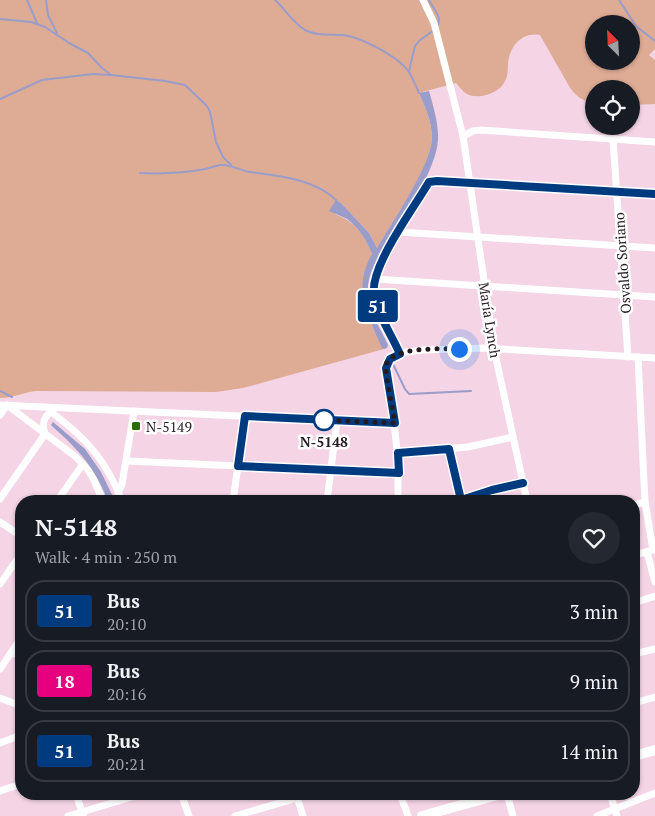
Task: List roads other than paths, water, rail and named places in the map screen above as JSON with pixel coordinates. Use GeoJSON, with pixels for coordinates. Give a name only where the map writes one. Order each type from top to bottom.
{"type":"FeatureCollection","features":[{"type":"Feature","properties":{"kind":"main road"},"geometry":{"type":"LineString","coordinates":[[640,754],[655,750]]}},
{"type":"Feature","properties":{"kind":"main road"},"geometry":{"type":"LineString","coordinates":[[422,816],[479,800]]}},
{"type":"Feature","properties":{"kind":"street","name":"María Lynch"},"geometry":{"type":"LineString","coordinates":[[423,0],[434,23],[463,136],[494,349],[526,495]]}},
{"type":"Feature","properties":{"kind":"street"},"geometry":{"type":"LineString","coordinates":[[463,136],[480,130],[655,142]]}},
{"type":"Feature","properties":{"kind":"street","name":"Osvaldo Soriano"},"geometry":{"type":"LineString","coordinates":[[614,140],[628,357]]}},
{"type":"Feature","properties":{"kind":"street"},"geometry":{"type":"LineString","coordinates":[[400,354],[376,299],[375,279],[379,264],[429,182],[655,194]]}},
{"type":"Feature","properties":{"kind":"street"},"geometry":{"type":"LineString","coordinates":[[399,232],[655,248]]}},
{"type":"Feature","properties":{"kind":"street"},"geometry":{"type":"LineString","coordinates":[[375,279],[655,297]]}},
{"type":"Feature","properties":{"kind":"street"},"geometry":{"type":"LineString","coordinates":[[398,495],[398,453],[386,368],[390,359],[400,354],[423,350],[494,349],[655,358]]}},
{"type":"Feature","properties":{"kind":"street"},"geometry":{"type":"LineString","coordinates":[[638,357],[645,502],[655,582]]}},
{"type":"Feature","properties":{"kind":"street"},"geometry":{"type":"LineString","coordinates":[[3,405],[395,423]]}},
{"type":"Feature","properties":{"kind":"street"},"geometry":{"type":"LineString","coordinates":[[0,415],[3,405]]}},
{"type":"Feature","properties":{"kind":"street"},"geometry":{"type":"LineString","coordinates":[[3,405],[68,450],[83,464],[101,495]]}},
{"type":"Feature","properties":{"kind":"street"},"geometry":{"type":"LineString","coordinates":[[0,499],[45,434],[44,422],[47,414],[60,408]]}},
{"type":"Feature","properties":{"kind":"street"},"geometry":{"type":"LineString","coordinates":[[118,493],[122,484],[134,411]]}},
{"type":"Feature","properties":{"kind":"street"},"geometry":{"type":"LineString","coordinates":[[51,412],[88,443],[102,462],[118,493]]}},
{"type":"Feature","properties":{"kind":"street"},"geometry":{"type":"LineString","coordinates":[[234,495],[245,416]]}},
{"type":"Feature","properties":{"kind":"street"},"geometry":{"type":"LineString","coordinates":[[328,495],[337,421]]}},
{"type":"Feature","properties":{"kind":"street"},"geometry":{"type":"LineString","coordinates":[[398,453],[468,447],[513,437]]}},
{"type":"Feature","properties":{"kind":"street"},"geometry":{"type":"LineString","coordinates":[[449,449],[460,495]]}},
{"type":"Feature","properties":{"kind":"street"},"geometry":{"type":"LineString","coordinates":[[126,461],[399,473]]}},
{"type":"Feature","properties":{"kind":"street"},"geometry":{"type":"LineString","coordinates":[[61,495],[83,464]]}},
{"type":"Feature","properties":{"kind":"street"},"geometry":{"type":"LineString","coordinates":[[478,495],[523,483]]}},
{"type":"Feature","properties":{"kind":"street"},"geometry":{"type":"LineString","coordinates":[[640,503],[645,502]]}},
{"type":"Feature","properties":{"kind":"street"},"geometry":{"type":"LineString","coordinates":[[0,522],[15,532]]}},
{"type":"Feature","properties":{"kind":"street"},"geometry":{"type":"LineString","coordinates":[[0,584],[15,563]]}},
{"type":"Feature","properties":{"kind":"street"},"geometry":{"type":"LineString","coordinates":[[640,601],[655,596]]}},
{"type":"Feature","properties":{"kind":"street"},"geometry":{"type":"LineString","coordinates":[[0,669],[15,647]]}},
{"type":"Feature","properties":{"kind":"street"},"geometry":{"type":"LineString","coordinates":[[640,652],[655,648]]}},
{"type":"Feature","properties":{"kind":"street"},"geometry":{"type":"LineString","coordinates":[[11,653],[15,654]]}},
{"type":"Feature","properties":{"kind":"street"},"geometry":{"type":"LineString","coordinates":[[0,698],[15,704]]}},
{"type":"Feature","properties":{"kind":"street"},"geometry":{"type":"LineString","coordinates":[[640,702],[655,698]]}},
{"type":"Feature","properties":{"kind":"street"},"geometry":{"type":"LineString","coordinates":[[0,743],[15,737]]}},
{"type":"Feature","properties":{"kind":"street"},"geometry":{"type":"LineString","coordinates":[[0,791],[15,786]]}},
{"type":"Feature","properties":{"kind":"street"},"geometry":{"type":"LineString","coordinates":[[597,816],[616,812],[655,793]]}},
{"type":"Feature","properties":{"kind":"street"},"geometry":{"type":"LineString","coordinates":[[78,800],[83,814]]}},
{"type":"Feature","properties":{"kind":"street"},"geometry":{"type":"LineString","coordinates":[[68,816],[83,814],[124,800]]}},
{"type":"Feature","properties":{"kind":"street"},"geometry":{"type":"LineString","coordinates":[[183,800],[189,816]]}},
{"type":"Feature","properties":{"kind":"street"},"geometry":{"type":"LineString","coordinates":[[235,816],[285,800]]}},
{"type":"Feature","properties":{"kind":"street"},"geometry":{"type":"LineString","coordinates":[[298,800],[303,816]]}},
{"type":"Feature","properties":{"kind":"street"},"geometry":{"type":"LineString","coordinates":[[402,800],[408,816]]}},
{"type":"Feature","properties":{"kind":"street"},"geometry":{"type":"LineString","coordinates":[[509,800],[513,816]]}},
{"type":"Feature","properties":{"kind":"street"},"geometry":{"type":"LineString","coordinates":[[612,800],[616,812]]}},
{"type":"Feature","properties":{"kind":"water"},"geometry":{"type":"Polygon","coordinates":[[[429,91],[438,128],[436,151],[427,175],[414,200],[378,257],[368,283],[370,308],[388,345],[384,349],[371,324],[362,291],[366,267],[372,254],[355,226],[347,219],[329,211],[336,200],[342,204],[369,233],[377,248],[418,178],[430,150],[431,126],[419,93],[429,91]]]}},
{"type":"Feature","properties":{"kind":"water"},"geometry":{"type":"Polygon","coordinates":[[[53,422],[85,449],[101,472],[112,495],[106,495],[92,469],[79,452],[51,425],[53,422]]]}},
{"type":"Feature","properties":{"kind":"waterway"},"geometry":{"type":"LineString","coordinates":[[27,0],[37,23]]}},
{"type":"Feature","properties":{"kind":"waterway"},"geometry":{"type":"LineString","coordinates":[[46,0],[48,15],[57,33]]}},
{"type":"Feature","properties":{"kind":"waterway"},"geometry":{"type":"LineString","coordinates":[[275,0],[297,24],[309,32],[351,37],[388,54],[409,72],[419,93]]}},
{"type":"Feature","properties":{"kind":"waterway"},"geometry":{"type":"LineString","coordinates":[[429,0],[438,16],[439,23],[437,27]]}},
{"type":"Feature","properties":{"kind":"waterway"},"geometry":{"type":"LineString","coordinates":[[619,0],[636,26],[655,41]]}},
{"type":"Feature","properties":{"kind":"waterway"},"geometry":{"type":"LineString","coordinates":[[0,19],[31,22],[45,27],[88,53],[111,75],[185,85],[207,106],[216,142],[223,157],[231,165]]}},
{"type":"Feature","properties":{"kind":"waterway"},"geometry":{"type":"LineString","coordinates":[[409,71],[415,46],[434,30]]}},
{"type":"Feature","properties":{"kind":"waterway"},"geometry":{"type":"LineString","coordinates":[[0,99],[42,80],[93,74],[110,75]]}},
{"type":"Feature","properties":{"kind":"waterway"},"geometry":{"type":"LineString","coordinates":[[140,173],[181,172],[224,165],[307,183],[318,187],[336,200]]}},
{"type":"Feature","properties":{"kind":"waterway"},"geometry":{"type":"LineString","coordinates":[[393,364],[409,394],[471,391]]}},
{"type":"Feature","properties":{"kind":"waterway"},"geometry":{"type":"LineString","coordinates":[[0,391],[12,397]]}},
{"type":"Feature","properties":{"kind":"place","name":"N-5148"},"geometry":{"type":"Point","coordinates":[324,420]}},
{"type":"Feature","properties":{"kind":"place","name":"N-5149"},"geometry":{"type":"Point","coordinates":[136,426]}}]}
